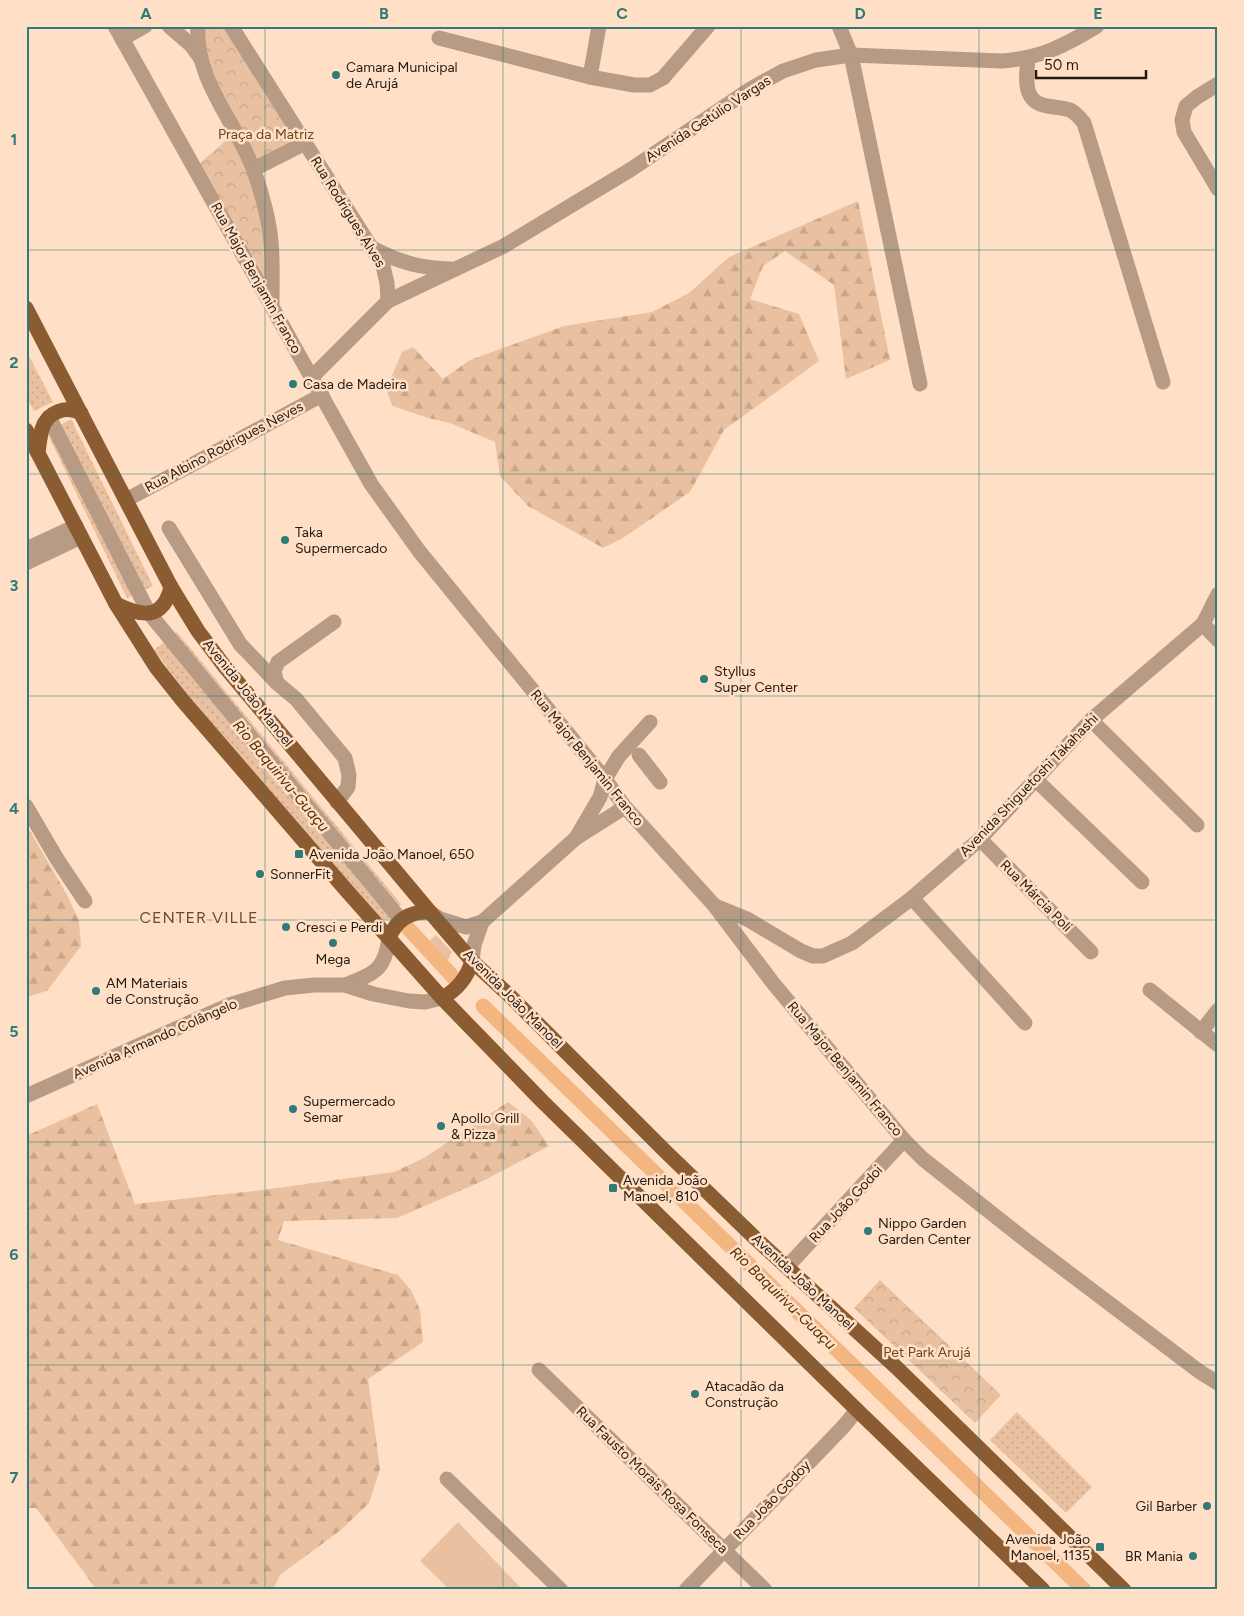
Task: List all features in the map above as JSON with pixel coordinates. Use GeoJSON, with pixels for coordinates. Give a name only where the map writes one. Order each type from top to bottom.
{"type":"FeatureCollection","features":[{"type":"Feature","properties":{"kind":"main road","name":"Avenida João Manoel"},"geometry":{"type":"LineString","coordinates":[[26,308],[172,587],[198,631],[215,655],[430,912],[472,961],[509,995],[666,1152],[896,1368],[1124,1590]]}},
{"type":"Feature","properties":{"kind":"main road"},"geometry":{"type":"LineString","coordinates":[[38,452],[42,430],[49,417],[62,410],[81,413]]}},
{"type":"Feature","properties":{"kind":"main road"},"geometry":{"type":"LineString","coordinates":[[26,430],[116,604],[156,667],[183,701],[389,938],[442,998],[581,1140],[1043,1590]]}},
{"type":"Feature","properties":{"kind":"main road"},"geometry":{"type":"LineString","coordinates":[[116,604],[133,612],[149,613],[161,607],[172,587]]}},
{"type":"Feature","properties":{"kind":"main road"},"geometry":{"type":"LineString","coordinates":[[389,938],[395,926],[401,920],[413,913],[430,912]]}},
{"type":"Feature","properties":{"kind":"main road"},"geometry":{"type":"LineString","coordinates":[[442,998],[452,992],[463,980],[472,961]]}},
{"type":"Feature","properties":{"kind":"street"},"geometry":{"type":"LineString","coordinates":[[118,33],[145,26]]}},
{"type":"Feature","properties":{"kind":"street"},"geometry":{"type":"LineString","coordinates":[[169,26],[191,45],[204,64]]}},
{"type":"Feature","properties":{"kind":"street"},"geometry":{"type":"LineString","coordinates":[[198,26],[201,54],[209,81],[254,169],[264,206],[271,243],[272,305]]}},
{"type":"Feature","properties":{"kind":"street","name":"Rua Rodrigues Alves"},"geometry":{"type":"LineString","coordinates":[[231,26],[383,266],[388,300]]}},
{"type":"Feature","properties":{"kind":"street"},"geometry":{"type":"LineString","coordinates":[[590,77],[599,26]]}},
{"type":"Feature","properties":{"kind":"street"},"geometry":{"type":"LineString","coordinates":[[439,38],[590,77],[638,86],[650,85],[663,78],[708,26]]}},
{"type":"Feature","properties":{"kind":"street"},"geometry":{"type":"LineString","coordinates":[[839,26],[851,55],[920,384]]}},
{"type":"Feature","properties":{"kind":"street","name":"Avenida Getúlio Vargas"},"geometry":{"type":"LineString","coordinates":[[312,376],[388,300],[504,246],[630,170],[767,79],[799,65],[851,55],[1002,61],[1028,58],[1057,49],[1097,26]]}},
{"type":"Feature","properties":{"kind":"street","name":"Rua Major Benjamin Franco"},"geometry":{"type":"LineString","coordinates":[[118,33],[312,376],[366,476],[404,531],[605,779],[625,807],[714,905],[772,982],[904,1140],[923,1159],[1028,1242],[1200,1372],[1218,1383]]}},
{"type":"Feature","properties":{"kind":"street"},"geometry":{"type":"LineString","coordinates":[[1028,58],[1027,83],[1029,93],[1034,100],[1041,105],[1069,110],[1077,114],[1084,123],[1163,382]]}},
{"type":"Feature","properties":{"kind":"street"},"geometry":{"type":"LineString","coordinates":[[1218,84],[1196,97],[1186,106],[1182,120],[1184,132],[1218,189]]}},
{"type":"Feature","properties":{"kind":"street"},"geometry":{"type":"LineString","coordinates":[[254,169],[305,143]]}},
{"type":"Feature","properties":{"kind":"street","name":"Avenida Getúlio Vargas"},"geometry":{"type":"LineString","coordinates":[[372,248],[394,260],[412,265],[456,269]]}},
{"type":"Feature","properties":{"kind":"street","name":"Rua Albino Rodrigues Neves"},"geometry":{"type":"LineString","coordinates":[[126,500],[322,395]]}},
{"type":"Feature","properties":{"kind":"street"},"geometry":{"type":"LineString","coordinates":[[49,417],[149,613],[401,920]]}},
{"type":"Feature","properties":{"kind":"street"},"geometry":{"type":"LineString","coordinates":[[169,528],[240,644],[296,699],[345,758],[349,775],[348,787],[337,802]]}},
{"type":"Feature","properties":{"kind":"street"},"geometry":{"type":"LineString","coordinates":[[26,549],[78,531]]}},
{"type":"Feature","properties":{"kind":"street"},"geometry":{"type":"LineString","coordinates":[[26,563],[78,531]]}},
{"type":"Feature","properties":{"kind":"street","name":"Avenida Shiguetoshi Takahashi"},"geometry":{"type":"LineString","coordinates":[[714,905],[747,918],[802,951],[814,956],[823,956],[852,942],[912,898],[980,839],[1091,720],[1203,624],[1218,594]]}},
{"type":"Feature","properties":{"kind":"street"},"geometry":{"type":"LineString","coordinates":[[277,682],[274,671],[278,662],[334,622]]}},
{"type":"Feature","properties":{"kind":"street"},"geometry":{"type":"LineString","coordinates":[[1203,624],[1218,640]]}},
{"type":"Feature","properties":{"kind":"street"},"geometry":{"type":"LineString","coordinates":[[1091,720],[1197,825]]}},
{"type":"Feature","properties":{"kind":"street"},"geometry":{"type":"LineString","coordinates":[[576,838],[600,798],[605,779],[619,756],[650,722]]}},
{"type":"Feature","properties":{"kind":"street"},"geometry":{"type":"LineString","coordinates":[[639,755],[660,782]]}},
{"type":"Feature","properties":{"kind":"street"},"geometry":{"type":"LineString","coordinates":[[1035,779],[1142,882]]}},
{"type":"Feature","properties":{"kind":"street"},"geometry":{"type":"LineString","coordinates":[[26,806],[85,901]]}},
{"type":"Feature","properties":{"kind":"street"},"geometry":{"type":"LineString","coordinates":[[430,912],[440,919],[466,927],[482,922],[576,838],[625,807]]}},
{"type":"Feature","properties":{"kind":"street","name":"Rua Márcia Poli"},"geometry":{"type":"LineString","coordinates":[[980,839],[1092,952]]}},
{"type":"Feature","properties":{"kind":"street"},"geometry":{"type":"LineString","coordinates":[[912,898],[1026,1023]]}},
{"type":"Feature","properties":{"kind":"street"},"geometry":{"type":"LineString","coordinates":[[472,961],[474,945],[482,922]]}},
{"type":"Feature","properties":{"kind":"street"},"geometry":{"type":"LineString","coordinates":[[345,985],[366,977],[380,966],[387,950],[389,938]]}},
{"type":"Feature","properties":{"kind":"street","name":"Avenida Armando Colângelo"},"geometry":{"type":"LineString","coordinates":[[26,1096],[230,1005],[286,988],[314,985],[345,985]]}},
{"type":"Feature","properties":{"kind":"street"},"geometry":{"type":"LineString","coordinates":[[345,985],[373,994],[409,1001],[426,1002],[442,998]]}},
{"type":"Feature","properties":{"kind":"street"},"geometry":{"type":"LineString","coordinates":[[1150,990],[1218,1045]]}},
{"type":"Feature","properties":{"kind":"street"},"geometry":{"type":"LineString","coordinates":[[1201,1032],[1218,1010]]}},
{"type":"Feature","properties":{"kind":"street","name":"Rua João Godoi"},"geometry":{"type":"LineString","coordinates":[[787,1267],[904,1140]]}},
{"type":"Feature","properties":{"kind":"street","name":"Rua Fausto Morais Rosa Fonseca"},"geometry":{"type":"LineString","coordinates":[[539,1370],[765,1590]]}},
{"type":"Feature","properties":{"kind":"street"},"geometry":{"type":"LineString","coordinates":[[1200,1372],[1218,1372]]}},
{"type":"Feature","properties":{"kind":"street","name":"Rua João Godoy"},"geometry":{"type":"LineString","coordinates":[[686,1590],[843,1427],[857,1410]]}},
{"type":"Feature","properties":{"kind":"street"},"geometry":{"type":"LineString","coordinates":[[448,1479],[562,1590]]}},
{"type":"Feature","properties":{"kind":"green space","name":"Praça da Matriz"},"geometry":{"type":"Polygon","coordinates":[[[203,26],[225,26],[298,143],[257,163],[213,77],[206,51],[203,26]]]}},
{"type":"Feature","properties":{"kind":"green space"},"geometry":{"type":"Polygon","coordinates":[[[232,135],[248,166],[265,224],[266,281],[200,163],[232,135]]]}},
{"type":"Feature","properties":{"kind":"green space"},"geometry":{"type":"Polygon","coordinates":[[[858,201],[890,360],[846,379],[834,285],[785,251],[763,266],[750,299],[799,314],[819,361],[724,430],[690,492],[623,538],[603,548],[528,506],[500,476],[495,442],[450,423],[393,406],[386,390],[402,352],[413,347],[443,379],[470,360],[564,326],[652,312],[689,293],[729,257],[858,201]]]}},
{"type":"Feature","properties":{"kind":"green space"},"geometry":{"type":"Polygon","coordinates":[[[26,350],[53,402],[34,411],[26,397],[26,350]]]}},
{"type":"Feature","properties":{"kind":"green space"},"geometry":{"type":"Polygon","coordinates":[[[71,419],[153,586],[127,598],[47,433],[71,419]]]}},
{"type":"Feature","properties":{"kind":"green space"},"geometry":{"type":"Polygon","coordinates":[[[177,632],[401,904],[393,917],[380,921],[193,702],[154,650],[177,632]]]}},
{"type":"Feature","properties":{"kind":"green space"},"geometry":{"type":"Polygon","coordinates":[[[26,824],[67,895],[79,921],[81,946],[47,991],[26,997],[26,824]]]}},
{"type":"Feature","properties":{"kind":"green space"},"geometry":{"type":"Polygon","coordinates":[[[436,935],[452,952],[447,962],[437,965],[422,947],[436,935]]]}},
{"type":"Feature","properties":{"kind":"green space"},"geometry":{"type":"Polygon","coordinates":[[[508,1102],[532,1121],[549,1146],[485,1180],[397,1218],[284,1221],[278,1240],[398,1275],[411,1290],[420,1310],[423,1342],[368,1379],[380,1469],[369,1503],[341,1530],[280,1575],[273,1590],[97,1590],[36,1508],[26,1508],[26,1136],[97,1104],[135,1204],[262,1190],[394,1172],[424,1158],[508,1102]]]}},
{"type":"Feature","properties":{"kind":"green space","name":"Pet Park Arujá"},"geometry":{"type":"Polygon","coordinates":[[[880,1280],[1001,1395],[975,1423],[854,1308],[880,1280]]]}},
{"type":"Feature","properties":{"kind":"green space"},"geometry":{"type":"Polygon","coordinates":[[[1017,1412],[1092,1487],[1066,1513],[990,1440],[1017,1412]]]}},
{"type":"Feature","properties":{"kind":"green space"},"geometry":{"type":"Polygon","coordinates":[[[458,1522],[523,1590],[450,1590],[420,1561],[458,1522]]]}},
{"type":"Feature","properties":{"kind":"waterway","name":"Rio Baquirivu-Guaçu"},"geometry":{"type":"LineString","coordinates":[[406,926],[454,978]]}},
{"type":"Feature","properties":{"kind":"waterway","name":"Rio Baquirivu-Guaçu"},"geometry":{"type":"LineString","coordinates":[[483,1006],[1084,1590]]}},
{"type":"Feature","properties":{"kind":"place","name":"Camara Municipal de Arujá"},"geometry":{"type":"Point","coordinates":[336,75]}},
{"type":"Feature","properties":{"kind":"place","name":"Casa de Madeira"},"geometry":{"type":"Point","coordinates":[293,384]}},
{"type":"Feature","properties":{"kind":"place","name":"Taka Supermercado"},"geometry":{"type":"Point","coordinates":[285,540]}},
{"type":"Feature","properties":{"kind":"place","name":"Styllus Super Center"},"geometry":{"type":"Point","coordinates":[704,679]}},
{"type":"Feature","properties":{"kind":"place","name":"Avenida João Manoel, 650"},"geometry":{"type":"Point","coordinates":[299,854]}},
{"type":"Feature","properties":{"kind":"place","name":"SonnerFit"},"geometry":{"type":"Point","coordinates":[260,874]}},
{"type":"Feature","properties":{"kind":"place","name":"Cresci e Perdi"},"geometry":{"type":"Point","coordinates":[286,927]}},
{"type":"Feature","properties":{"kind":"place","name":"Mega"},"geometry":{"type":"Point","coordinates":[333,943]}},
{"type":"Feature","properties":{"kind":"place","name":"AM Materiais de Construção"},"geometry":{"type":"Point","coordinates":[96,991]}},
{"type":"Feature","properties":{"kind":"place","name":"Supermercado Semar"},"geometry":{"type":"Point","coordinates":[293,1109]}},
{"type":"Feature","properties":{"kind":"place","name":"Apollo Grill & Pizza"},"geometry":{"type":"Point","coordinates":[441,1126]}},
{"type":"Feature","properties":{"kind":"place","name":"Avenida João Manoel, 810"},"geometry":{"type":"Point","coordinates":[613,1188]}},
{"type":"Feature","properties":{"kind":"place","name":"Nippo Garden Garden Center"},"geometry":{"type":"Point","coordinates":[868,1231]}},
{"type":"Feature","properties":{"kind":"place","name":"Atacadão da Construção"},"geometry":{"type":"Point","coordinates":[695,1394]}},
{"type":"Feature","properties":{"kind":"place","name":"Gil Barber"},"geometry":{"type":"Point","coordinates":[1207,1506]}},
{"type":"Feature","properties":{"kind":"place","name":"Avenida João Manoel, 1135"},"geometry":{"type":"Point","coordinates":[1100,1547]}},
{"type":"Feature","properties":{"kind":"place","name":"BR Mania"},"geometry":{"type":"Point","coordinates":[1193,1556]}},
{"type":"Feature","properties":{"kind":"district","name":"CENTER VILLE"},"geometry":{"type":"Point","coordinates":[199,917]}}]}
